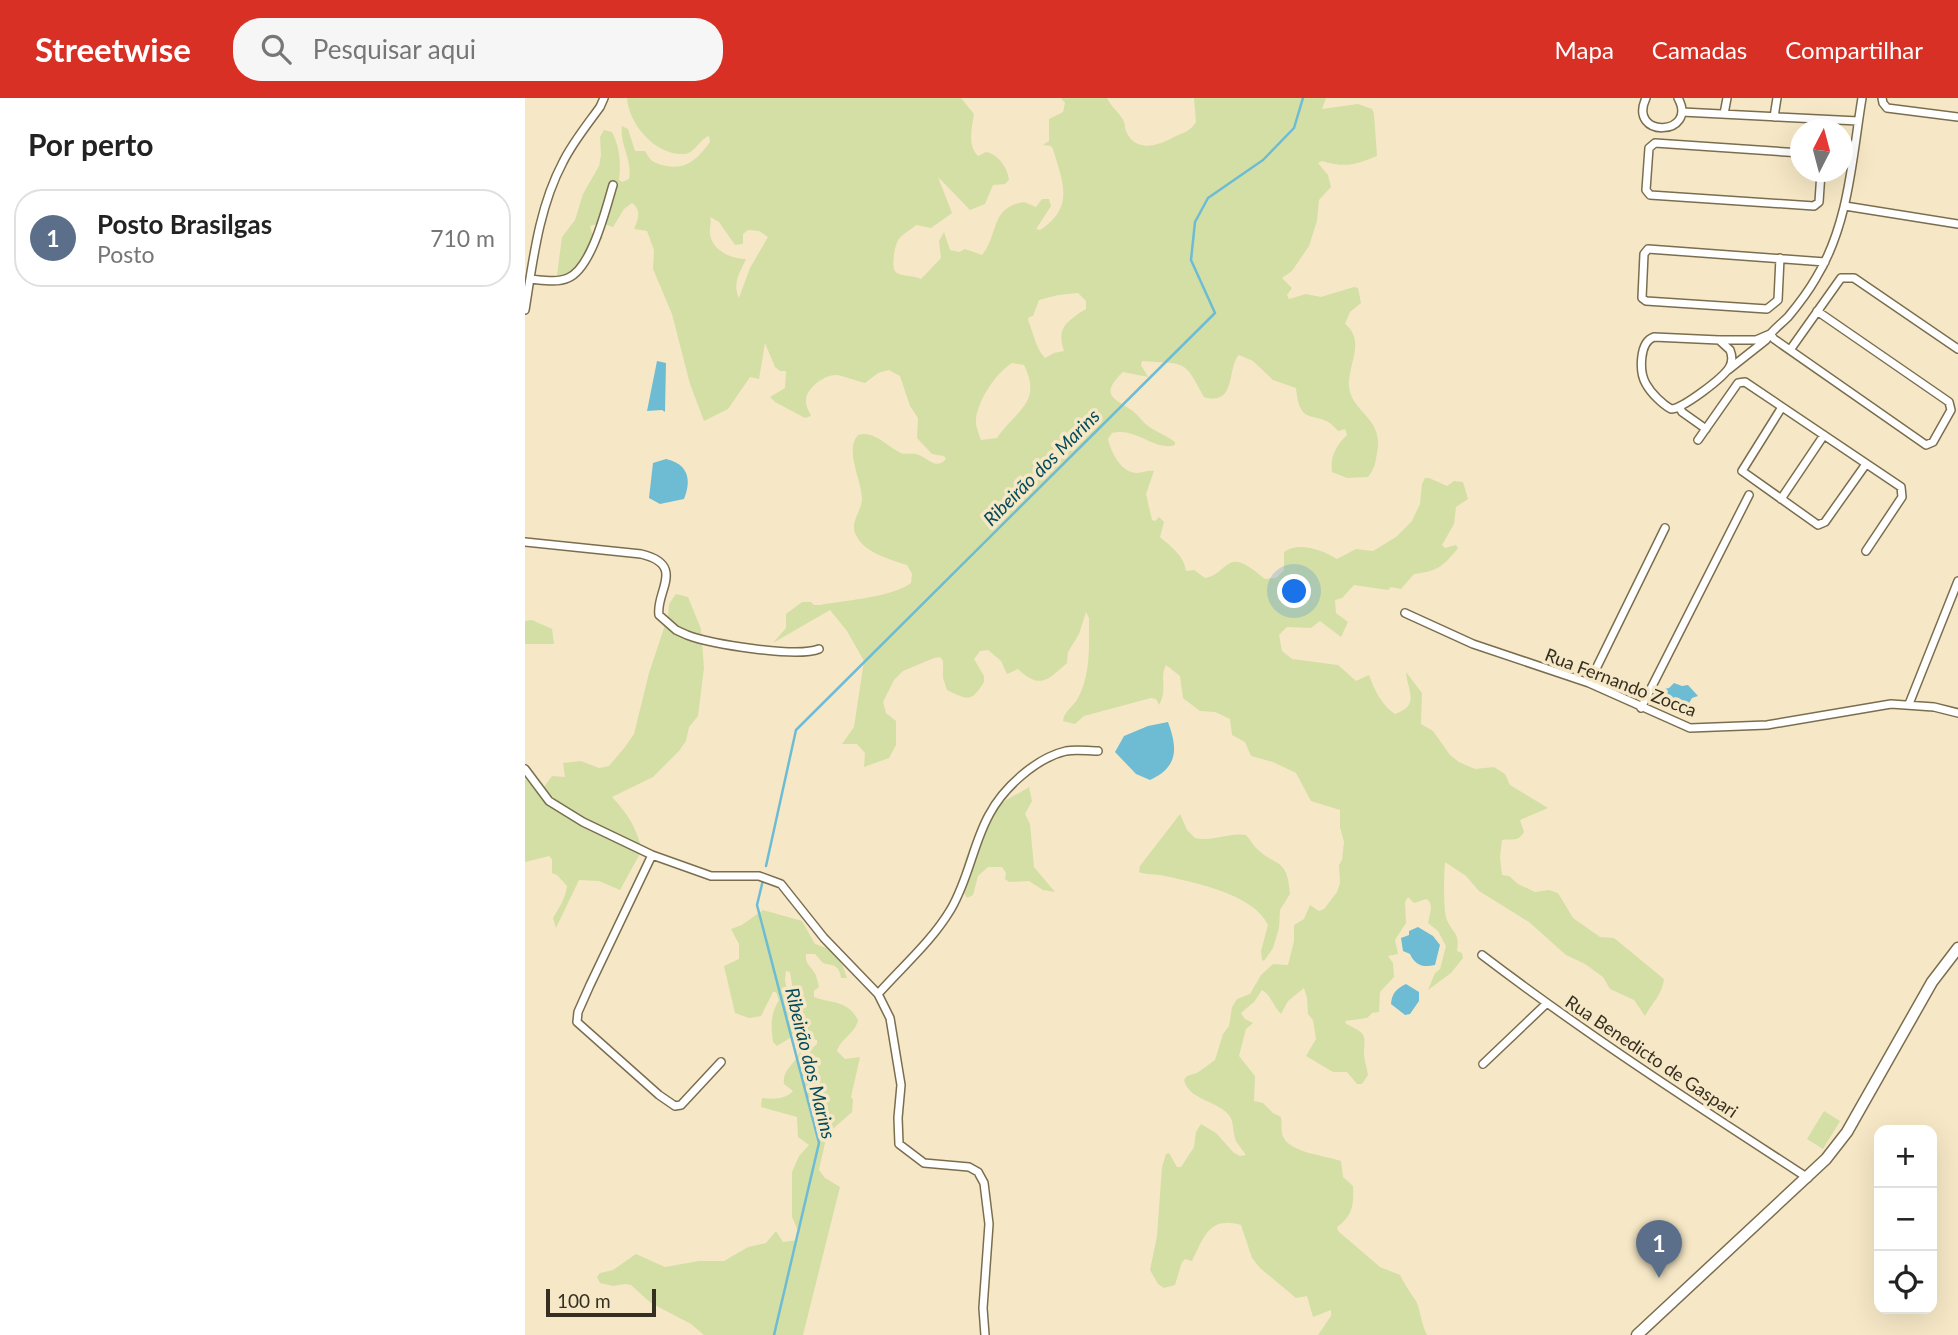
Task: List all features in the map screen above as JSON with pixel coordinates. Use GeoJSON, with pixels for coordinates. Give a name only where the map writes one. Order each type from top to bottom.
{"type":"FeatureCollection","features":[{"type":"Feature","properties":{"kind":"main road"},"geometry":{"type":"LineString","coordinates":[[1637,1335],[1808,1178],[1847,1132],[1932,982],[1958,948]]}},
{"type":"Feature","properties":{"kind":"street"},"geometry":{"type":"LineString","coordinates":[[525,310],[539,228],[557,175],[564,159],[604,98]]}},
{"type":"Feature","properties":{"kind":"street"},"geometry":{"type":"LineString","coordinates":[[1646,98],[1644,115],[1649,123],[1657,128],[1671,127],[1678,121],[1682,112],[1678,98]]}},
{"type":"Feature","properties":{"kind":"street"},"geometry":{"type":"LineString","coordinates":[[1724,114],[1727,98]]}},
{"type":"Feature","properties":{"kind":"street"},"geometry":{"type":"LineString","coordinates":[[1774,117],[1777,98]]}},
{"type":"Feature","properties":{"kind":"street"},"geometry":{"type":"LineString","coordinates":[[1853,156],[1862,98]]}},
{"type":"Feature","properties":{"kind":"street"},"geometry":{"type":"LineString","coordinates":[[1882,98],[1887,108],[1958,117]]}},
{"type":"Feature","properties":{"kind":"street"},"geometry":{"type":"LineString","coordinates":[[1682,112],[1858,121]]}},
{"type":"Feature","properties":{"kind":"street"},"geometry":{"type":"LineString","coordinates":[[1790,152],[1655,143],[1649,151],[1646,190],[1650,195],[1816,206],[1819,202],[1820,182]]}},
{"type":"Feature","properties":{"kind":"street"},"geometry":{"type":"LineString","coordinates":[[1770,334],[1756,340],[1654,337],[1644,343],[1643,374],[1647,387],[1668,408],[1680,408],[1766,341],[1803,299],[1825,262],[1837,235],[1849,182]]}},
{"type":"Feature","properties":{"kind":"street"},"geometry":{"type":"LineString","coordinates":[[530,279],[558,281],[574,275],[592,247],[613,185]]}},
{"type":"Feature","properties":{"kind":"street"},"geometry":{"type":"LineString","coordinates":[[1845,206],[1958,224]]}},
{"type":"Feature","properties":{"kind":"street"},"geometry":{"type":"LineString","coordinates":[[1780,258],[1779,297],[1774,305],[1767,309],[1646,301],[1642,298],[1644,254],[1648,249],[1780,258],[1825,262]]}},
{"type":"Feature","properties":{"kind":"street"},"geometry":{"type":"LineString","coordinates":[[1790,351],[1841,278],[1850,277],[1958,349]]}},
{"type":"Feature","properties":{"kind":"street"},"geometry":{"type":"LineString","coordinates":[[1770,334],[1790,351],[1926,444],[1933,442],[1951,410],[1950,404],[1817,311]]}},
{"type":"Feature","properties":{"kind":"street"},"geometry":{"type":"LineString","coordinates":[[1719,340],[1727,345],[1732,354],[1728,370]]}},
{"type":"Feature","properties":{"kind":"street"},"geometry":{"type":"LineString","coordinates":[[1698,440],[1741,381],[1782,407],[1901,488],[1903,493],[1866,551]]}},
{"type":"Feature","properties":{"kind":"street"},"geometry":{"type":"LineString","coordinates":[[1782,407],[1742,470],[1818,525],[1822,525],[1866,464]]}},
{"type":"Feature","properties":{"kind":"street"},"geometry":{"type":"LineString","coordinates":[[1680,408],[1706,429]]}},
{"type":"Feature","properties":{"kind":"street"},"geometry":{"type":"LineString","coordinates":[[1781,499],[1824,435]]}},
{"type":"Feature","properties":{"kind":"street"},"geometry":{"type":"LineString","coordinates":[[1641,708],[1749,495]]}},
{"type":"Feature","properties":{"kind":"street"},"geometry":{"type":"LineString","coordinates":[[1589,683],[1665,528]]}},
{"type":"Feature","properties":{"kind":"street"},"geometry":{"type":"LineString","coordinates":[[525,542],[641,554],[655,559],[665,572],[666,579],[659,615],[676,631],[771,649],[806,653],[819,649]]}},
{"type":"Feature","properties":{"kind":"street"},"geometry":{"type":"LineString","coordinates":[[1909,704],[1958,581]]}},
{"type":"Feature","properties":{"kind":"street","name":"Rua Fernando Zocca"},"geometry":{"type":"LineString","coordinates":[[1405,612],[1473,644],[1589,683],[1690,728],[1767,725],[1891,704],[1909,704],[1958,713]]}},
{"type":"Feature","properties":{"kind":"street"},"geometry":{"type":"LineString","coordinates":[[878,994],[931,937],[949,912],[962,890],[989,814],[1004,792],[1049,758],[1067,751],[1098,751]]}},
{"type":"Feature","properties":{"kind":"street"},"geometry":{"type":"LineString","coordinates":[[525,769],[549,801],[583,822],[652,855],[712,876],[759,876],[781,884],[824,938],[878,994],[890,1018],[897,1051],[901,1085],[899,1144],[924,1163],[969,1167],[978,1172],[984,1183],[989,1224],[983,1308],[985,1335]]}},
{"type":"Feature","properties":{"kind":"street"},"geometry":{"type":"LineString","coordinates":[[652,855],[590,985],[578,1012],[577,1022],[675,1106],[681,1105],[721,1062]]}},
{"type":"Feature","properties":{"kind":"street","name":"Rua Benedicto de Gaspari"},"geometry":{"type":"LineString","coordinates":[[1482,955],[1639,1069],[1808,1178]]}},
{"type":"Feature","properties":{"kind":"street"},"geometry":{"type":"LineString","coordinates":[[1483,1064],[1546,1004]]}},
{"type":"Feature","properties":{"kind":"green space"},"geometry":{"type":"Polygon","coordinates":[[[627,98],[961,98],[974,114],[972,147],[978,156],[990,153],[1002,162],[1009,180],[1005,184],[993,185],[985,204],[970,210],[938,177],[952,213],[931,228],[916,225],[902,235],[894,255],[894,269],[897,273],[921,279],[941,258],[939,241],[944,232],[950,250],[959,252],[965,249],[982,255],[1005,209],[1024,202],[1036,207],[1042,199],[1049,199],[1051,206],[1036,229],[1040,230],[1058,212],[1062,203],[1063,184],[1053,149],[1043,145],[1049,141],[1049,119],[1063,112],[1065,103],[1061,98],[1107,98],[1123,120],[1130,138],[1147,146],[1161,143],[1191,128],[1196,122],[1194,98],[1326,98],[1322,109],[1358,104],[1372,109],[1377,156],[1350,164],[1322,161],[1318,163],[1328,175],[1331,187],[1319,200],[1317,221],[1309,246],[1292,271],[1282,278],[1292,288],[1287,295],[1289,299],[1306,294],[1321,297],[1358,288],[1361,303],[1350,312],[1345,324],[1351,330],[1355,343],[1349,380],[1350,391],[1353,400],[1376,430],[1378,440],[1375,463],[1368,477],[1347,478],[1332,472],[1333,456],[1347,435],[1345,429],[1338,431],[1324,420],[1306,414],[1298,401],[1296,388],[1273,380],[1253,361],[1239,355],[1226,391],[1214,399],[1204,397],[1186,369],[1175,364],[1142,361],[1141,365],[1148,377],[1123,372],[1111,387],[1112,396],[1149,426],[1175,442],[1175,445],[1161,445],[1121,432],[1112,433],[1108,439],[1114,455],[1126,470],[1137,473],[1154,471],[1146,494],[1152,520],[1155,521],[1159,517],[1164,522],[1160,537],[1180,556],[1186,571],[1194,570],[1205,578],[1213,576],[1230,563],[1239,562],[1249,566],[1265,579],[1276,578],[1284,570],[1284,552],[1296,547],[1318,550],[1337,559],[1356,549],[1373,551],[1396,537],[1412,521],[1420,504],[1425,478],[1447,486],[1454,481],[1463,482],[1468,499],[1456,507],[1454,524],[1442,545],[1445,548],[1456,545],[1458,548],[1444,563],[1435,569],[1414,574],[1401,589],[1354,585],[1342,598],[1335,600],[1336,613],[1348,622],[1341,637],[1320,621],[1311,628],[1287,627],[1279,635],[1282,651],[1292,659],[1338,665],[1356,681],[1369,675],[1382,702],[1395,714],[1410,702],[1406,672],[1422,693],[1421,724],[1433,731],[1450,755],[1475,769],[1494,767],[1505,774],[1510,785],[1548,808],[1520,820],[1524,832],[1519,838],[1502,840],[1502,875],[1509,876],[1535,892],[1549,890],[1558,893],[1573,918],[1600,937],[1614,938],[1664,979],[1659,994],[1645,1016],[1634,1000],[1610,989],[1603,977],[1566,955],[1529,922],[1479,891],[1466,876],[1445,862],[1446,916],[1457,936],[1457,951],[1462,953],[1463,958],[1451,973],[1428,990],[1435,973],[1440,969],[1446,946],[1438,931],[1428,923],[1431,910],[1429,901],[1426,899],[1414,903],[1408,897],[1405,902],[1406,923],[1395,940],[1398,954],[1388,956],[1393,963],[1394,977],[1380,992],[1379,1012],[1372,1013],[1367,1018],[1345,1021],[1364,1036],[1368,1075],[1362,1084],[1357,1084],[1347,1072],[1333,1072],[1306,1056],[1316,1039],[1304,988],[1288,1001],[1281,1014],[1262,990],[1254,1002],[1241,1013],[1253,1023],[1246,1029],[1239,1056],[1255,1076],[1254,1101],[1263,1103],[1281,1117],[1282,1134],[1291,1145],[1341,1161],[1343,1177],[1353,1186],[1353,1198],[1349,1214],[1337,1227],[1338,1231],[1380,1267],[1400,1275],[1416,1301],[1427,1335],[1318,1335],[1331,1316],[1331,1310],[1313,1317],[1307,1296],[1296,1298],[1260,1268],[1252,1258],[1241,1225],[1222,1223],[1209,1231],[1192,1261],[1185,1259],[1182,1262],[1175,1285],[1164,1288],[1158,1284],[1150,1270],[1157,1236],[1162,1167],[1166,1154],[1169,1153],[1177,1167],[1181,1167],[1194,1147],[1196,1132],[1201,1124],[1216,1133],[1234,1153],[1246,1155],[1236,1141],[1232,1120],[1228,1114],[1191,1092],[1184,1080],[1215,1060],[1237,999],[1250,994],[1261,975],[1273,964],[1288,965],[1294,941],[1294,925],[1304,919],[1310,905],[1319,911],[1324,909],[1337,892],[1344,842],[1340,827],[1340,810],[1311,801],[1296,773],[1273,762],[1251,756],[1245,742],[1232,735],[1230,719],[1215,712],[1200,711],[1183,698],[1180,676],[1166,665],[1159,705],[1156,699],[1151,698],[1084,716],[1075,724],[1063,721],[1065,714],[1078,698],[1085,679],[1089,638],[1089,618],[1086,612],[1079,634],[1068,652],[1067,663],[1044,680],[1032,679],[1018,669],[1007,674],[1001,661],[988,650],[980,651],[974,659],[984,676],[984,682],[976,694],[969,698],[947,690],[943,678],[943,661],[940,657],[903,671],[894,680],[883,702],[886,713],[896,721],[896,745],[889,758],[864,767],[865,753],[857,744],[842,744],[854,727],[864,661],[847,631],[830,610],[773,643],[786,628],[786,614],[802,602],[820,605],[867,598],[892,592],[911,583],[912,574],[907,565],[871,551],[860,541],[854,530],[862,499],[853,457],[854,442],[858,435],[869,435],[901,453],[916,454],[938,464],[946,459],[944,456],[932,454],[917,438],[918,418],[910,406],[900,376],[889,370],[878,373],[865,383],[843,376],[827,377],[817,382],[807,395],[806,403],[811,416],[805,418],[770,397],[785,388],[786,371],[775,367],[765,343],[759,379],[750,377],[728,409],[704,421],[690,384],[672,314],[653,269],[654,250],[647,231],[634,229],[638,212],[632,203],[624,209],[613,227],[601,223],[590,226],[592,233],[603,238],[589,249],[571,278],[562,284],[556,283],[562,237],[575,220],[583,194],[599,166],[600,137],[604,130],[612,132],[617,144],[619,180],[622,182],[629,179],[630,172],[622,139],[622,126],[628,129],[635,151],[645,151],[654,162],[670,167],[689,163],[710,142],[709,136],[686,154],[662,149],[645,136],[629,108],[627,98]],[[710,217],[710,234],[715,245],[729,256],[746,259],[737,283],[739,298],[750,268],[768,237],[759,231],[748,230],[743,234],[743,244],[735,245],[719,222],[710,217]],[[1078,293],[1039,300],[1033,316],[1028,320],[1045,358],[1064,351],[1062,331],[1073,317],[1086,309],[1086,301],[1078,293]],[[1012,363],[1000,373],[977,412],[976,424],[981,440],[997,438],[1029,398],[1029,378],[1024,365],[1012,363]]]}},
{"type":"Feature","properties":{"kind":"green space"},"geometry":{"type":"Polygon","coordinates":[[[676,594],[688,597],[701,629],[704,668],[698,716],[689,727],[686,741],[679,751],[653,777],[612,797],[631,821],[642,850],[620,890],[599,881],[579,880],[556,928],[553,918],[567,886],[552,873],[552,859],[549,856],[525,862],[525,779],[543,788],[552,776],[565,777],[563,763],[581,761],[599,768],[609,766],[625,747],[634,734],[649,673],[668,616],[669,604],[676,594]]]}},
{"type":"Feature","properties":{"kind":"green space"},"geometry":{"type":"Polygon","coordinates":[[[532,620],[552,629],[554,644],[525,644],[525,621],[532,620]]]}},
{"type":"Feature","properties":{"kind":"green space"},"geometry":{"type":"Polygon","coordinates":[[[1029,787],[1032,801],[1025,814],[1030,824],[1034,867],[1055,892],[1043,890],[1029,881],[1009,882],[1005,879],[1006,873],[1002,867],[988,867],[978,876],[973,895],[967,898],[962,888],[962,876],[975,838],[999,805],[1029,787]]]}},
{"type":"Feature","properties":{"kind":"green space"},"geometry":{"type":"Polygon","coordinates":[[[1180,814],[1187,830],[1195,838],[1246,835],[1256,848],[1283,868],[1289,882],[1290,894],[1280,910],[1279,928],[1273,948],[1264,961],[1261,951],[1268,925],[1249,905],[1204,885],[1139,872],[1140,866],[1180,814]]]}},
{"type":"Feature","properties":{"kind":"green space"},"geometry":{"type":"Polygon","coordinates":[[[763,910],[802,921],[815,944],[829,949],[842,964],[847,978],[841,978],[837,968],[823,963],[815,954],[806,954],[819,987],[814,991],[814,997],[844,1005],[858,1020],[837,1051],[845,1059],[860,1057],[851,1097],[852,1112],[827,1134],[819,1170],[825,1178],[840,1187],[803,1335],[704,1335],[691,1324],[651,1303],[631,1285],[613,1286],[600,1283],[597,1277],[636,1254],[665,1267],[699,1261],[724,1261],[748,1247],[766,1243],[776,1231],[783,1242],[798,1240],[799,1233],[792,1217],[792,1172],[799,1156],[809,1145],[798,1137],[797,1117],[761,1107],[762,1098],[775,1099],[793,1091],[784,1084],[785,1075],[800,1052],[811,1049],[817,1044],[817,1040],[804,1031],[800,1022],[790,972],[786,971],[785,980],[794,1032],[777,1046],[773,1042],[772,1025],[774,1010],[779,1000],[776,992],[773,992],[761,1016],[749,1018],[735,1013],[724,966],[739,959],[739,944],[731,929],[742,925],[763,910]]]}},
{"type":"Feature","properties":{"kind":"green space"},"geometry":{"type":"Polygon","coordinates":[[[1824,1111],[1840,1121],[1823,1149],[1807,1139],[1824,1111]]]}},
{"type":"Feature","properties":{"kind":"water"},"geometry":{"type":"Polygon","coordinates":[[[657,361],[666,363],[665,412],[647,411],[657,361]]]}},
{"type":"Feature","properties":{"kind":"water"},"geometry":{"type":"Polygon","coordinates":[[[666,459],[683,469],[688,485],[684,499],[660,504],[649,498],[653,463],[666,459]]]}},
{"type":"Feature","properties":{"kind":"water"},"geometry":{"type":"Polygon","coordinates":[[[1674,683],[1688,685],[1698,696],[1692,698],[1684,712],[1669,709],[1653,701],[1660,690],[1669,688],[1674,683]]]}},
{"type":"Feature","properties":{"kind":"water"},"geometry":{"type":"Polygon","coordinates":[[[1168,722],[1174,749],[1171,763],[1150,780],[1136,774],[1115,752],[1124,736],[1148,726],[1168,722]]]}},
{"type":"Feature","properties":{"kind":"water"},"geometry":{"type":"Polygon","coordinates":[[[1418,927],[1433,936],[1440,945],[1435,965],[1420,965],[1410,954],[1403,951],[1401,938],[1418,927]]]}},
{"type":"Feature","properties":{"kind":"water"},"geometry":{"type":"Polygon","coordinates":[[[1406,984],[1419,992],[1419,1001],[1410,1014],[1405,1015],[1391,1004],[1395,992],[1406,984]]]}},
{"type":"Feature","properties":{"kind":"waterway","name":"Ribeirão dos Marins"},"geometry":{"type":"LineString","coordinates":[[766,866],[796,730],[1215,313],[1191,260],[1195,222],[1208,198],[1263,160],[1294,128],[1303,98]]}},
{"type":"Feature","properties":{"kind":"waterway","name":"Ribeirão dos Marins"},"geometry":{"type":"LineString","coordinates":[[763,880],[757,905],[819,1143],[774,1335]]}},
{"type":"Feature","properties":{"kind":"place","name":"Posto Brasilgas"},"geometry":{"type":"Point","coordinates":[1659,1278]}}]}
